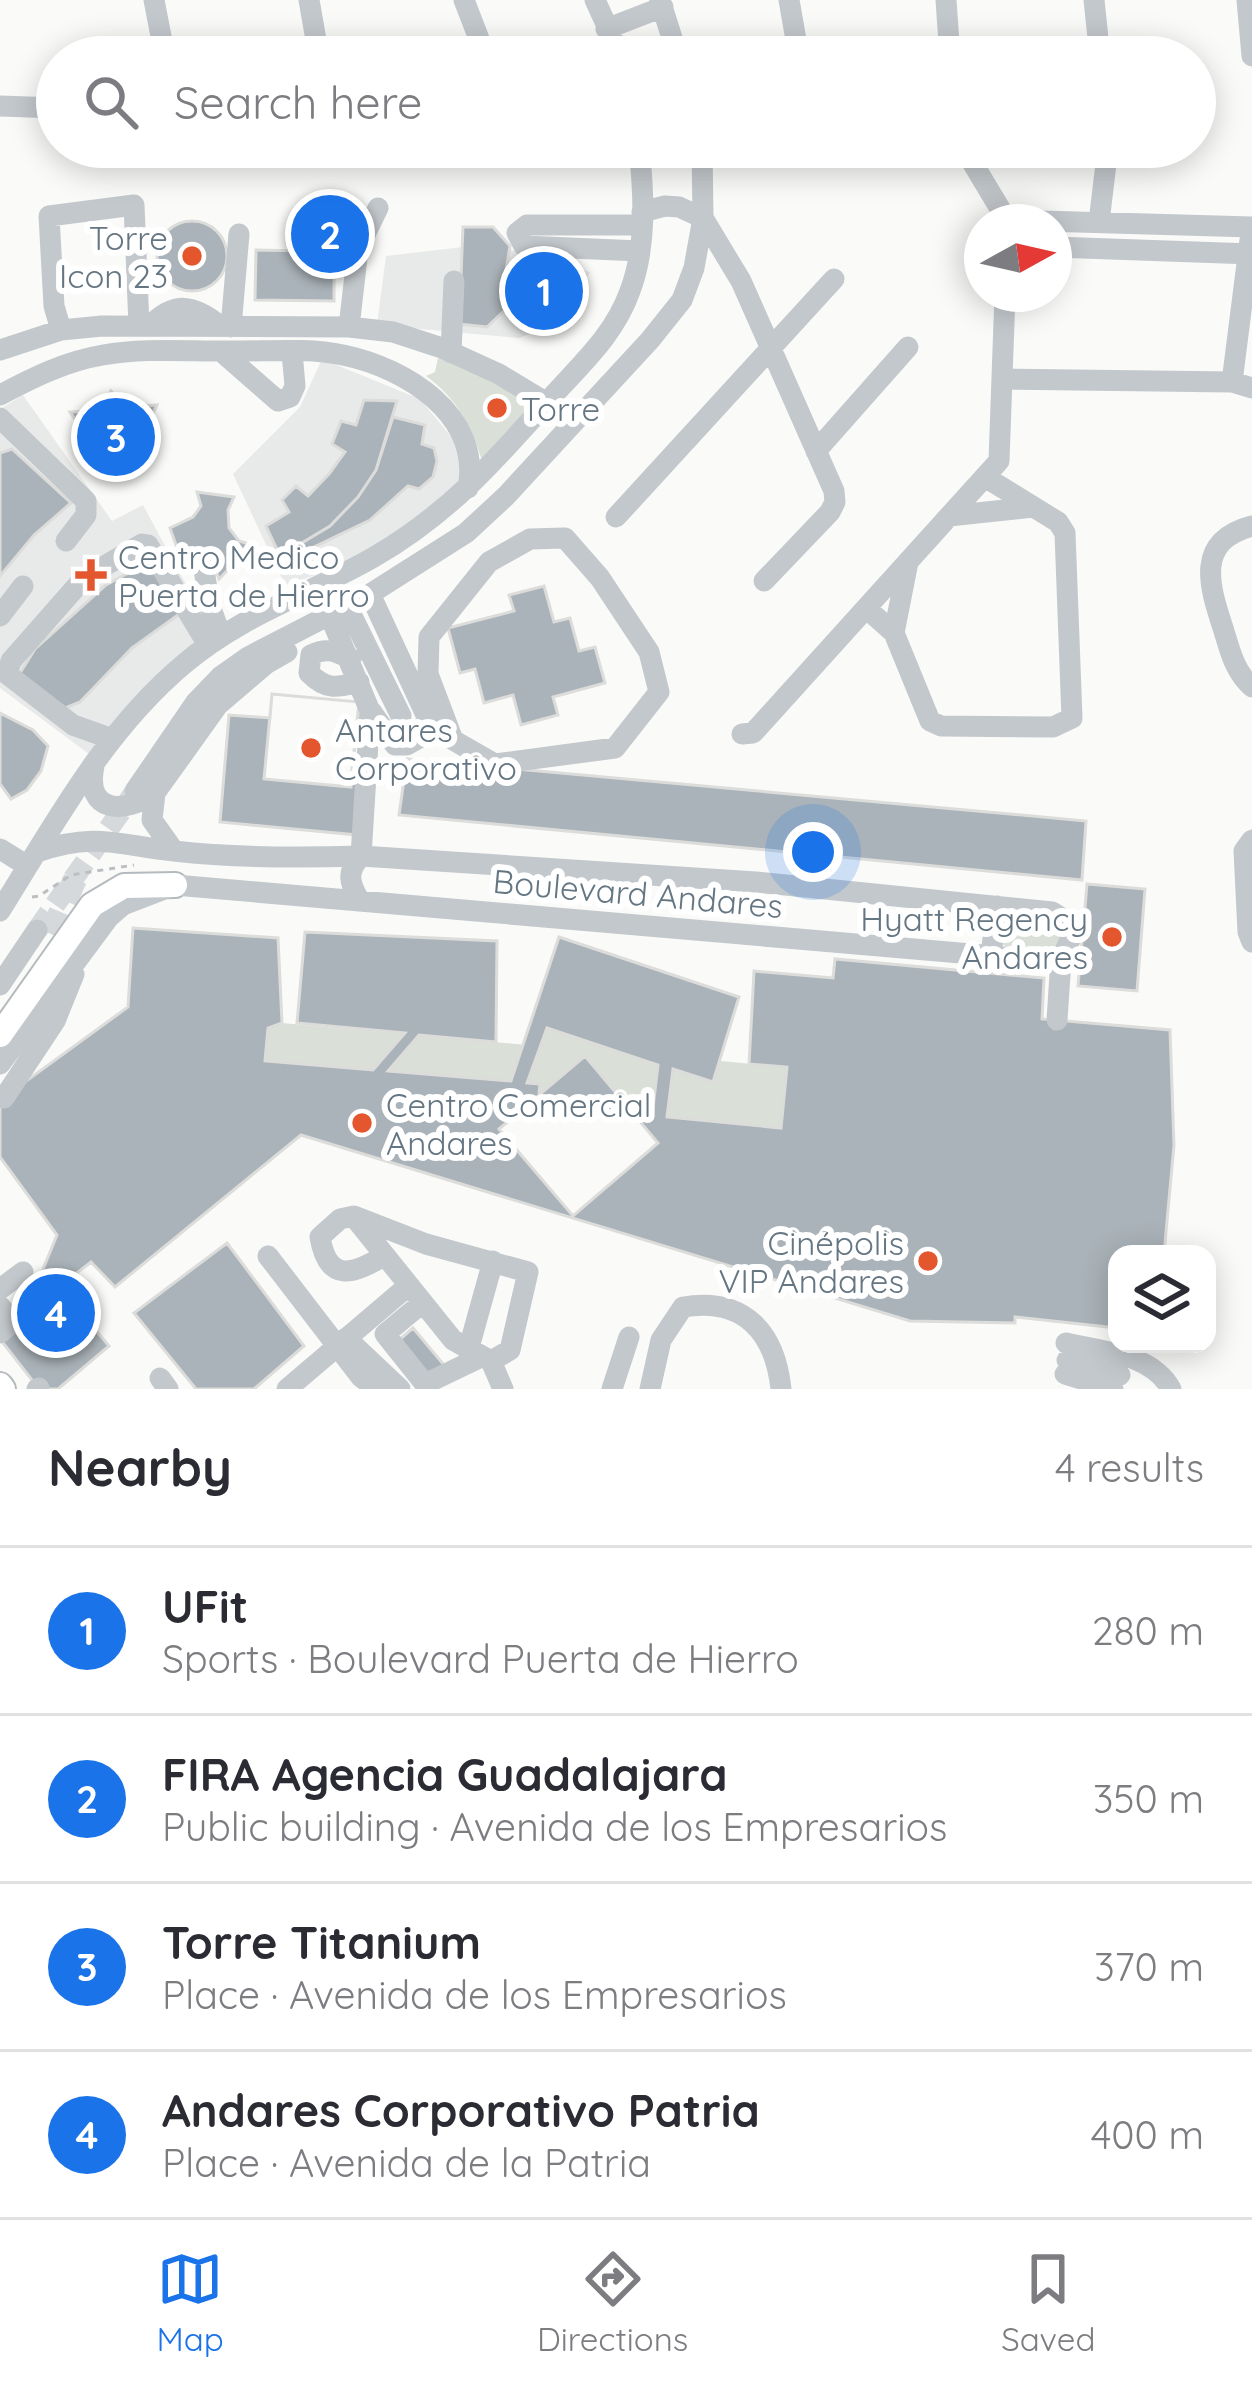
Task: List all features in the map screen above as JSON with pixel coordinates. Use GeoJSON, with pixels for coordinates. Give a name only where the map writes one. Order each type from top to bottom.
{"type":"FeatureCollection","features":[{"type":"Feature","properties":{"kind":"main road"},"geometry":{"type":"LineString","coordinates":[[0,1035],[92,905],[124,886],[175,885]]}},
{"type":"Feature","properties":{"kind":"main road"},"geometry":{"type":"LineString","coordinates":[[0,1010],[44,932]]}},
{"type":"Feature","properties":{"kind":"street"},"geometry":{"type":"LineString","coordinates":[[154,0],[161,36]]}},
{"type":"Feature","properties":{"kind":"street"},"geometry":{"type":"LineString","coordinates":[[309,0],[316,36]]}},
{"type":"Feature","properties":{"kind":"street"},"geometry":{"type":"LineString","coordinates":[[464,0],[478,36]]}},
{"type":"Feature","properties":{"kind":"street"},"geometry":{"type":"LineString","coordinates":[[596,0],[607,36]]}},
{"type":"Feature","properties":{"kind":"street"},"geometry":{"type":"LineString","coordinates":[[790,0],[796,36]]}},
{"type":"Feature","properties":{"kind":"street"},"geometry":{"type":"LineString","coordinates":[[946,0],[949,36]]}},
{"type":"Feature","properties":{"kind":"street"},"geometry":{"type":"LineString","coordinates":[[1094,0],[1098,36]]}},
{"type":"Feature","properties":{"kind":"street"},"geometry":{"type":"LineString","coordinates":[[1247,0],[1252,56]]}},
{"type":"Feature","properties":{"kind":"street"},"geometry":{"type":"LineString","coordinates":[[615,36],[664,9]]}},
{"type":"Feature","properties":{"kind":"street"},"geometry":{"type":"LineString","coordinates":[[0,106],[36,107]]}},
{"type":"Feature","properties":{"kind":"street"},"geometry":{"type":"LineString","coordinates":[[0,911],[19,874],[95,761],[162,683],[250,617],[372,558],[424,525],[494,464],[606,339],[630,293],[640,250],[640,168]]}},
{"type":"Feature","properties":{"kind":"street"},"geometry":{"type":"LineString","coordinates":[[95,761],[95,791],[111,806],[134,807],[196,702],[221,676],[248,657],[370,594],[466,533],[650,340],[682,300],[694,268],[703,218],[702,168]]}},
{"type":"Feature","properties":{"kind":"street"},"geometry":{"type":"LineString","coordinates":[[976,168],[998,204]]}},
{"type":"Feature","properties":{"kind":"street"},"geometry":{"type":"LineString","coordinates":[[1099,222],[1105,168]]}},
{"type":"Feature","properties":{"kind":"street"},"geometry":{"type":"LineString","coordinates":[[83,359],[54,306],[49,216],[134,206],[145,326]]}},
{"type":"Feature","properties":{"kind":"street"},"geometry":{"type":"LineString","coordinates":[[640,250],[598,236],[665,206],[703,218],[741,281],[836,502],[764,581]]}},
{"type":"Feature","properties":{"kind":"street"},"geometry":{"type":"LineString","coordinates":[[349,327],[358,249],[378,208]]}},
{"type":"Feature","properties":{"kind":"street"},"geometry":{"type":"LineString","coordinates":[[1002,379],[1242,385],[1252,225],[1072,222]]}},
{"type":"Feature","properties":{"kind":"street"},"geometry":{"type":"LineString","coordinates":[[225,327],[238,234]]}},
{"type":"Feature","properties":{"kind":"street"},"geometry":{"type":"LineString","coordinates":[[1072,248],[1250,254]]}},
{"type":"Feature","properties":{"kind":"street"},"geometry":{"type":"LineString","coordinates":[[694,268],[741,281]]}},
{"type":"Feature","properties":{"kind":"street"},"geometry":{"type":"LineString","coordinates":[[616,517],[834,279]]}},
{"type":"Feature","properties":{"kind":"street"},"geometry":{"type":"LineString","coordinates":[[451,352],[454,281]]}},
{"type":"Feature","properties":{"kind":"street"},"geometry":{"type":"LineString","coordinates":[[742,734],[752,733],[1000,460],[1004,312]]}},
{"type":"Feature","properties":{"kind":"street"},"geometry":{"type":"LineString","coordinates":[[0,350],[69,329],[349,327],[393,332],[451,352],[547,403]]}},
{"type":"Feature","properties":{"kind":"street"},"geometry":{"type":"LineString","coordinates":[[409,381],[429,344]]}},
{"type":"Feature","properties":{"kind":"street"},"geometry":{"type":"LineString","coordinates":[[816,451],[908,347]]}},
{"type":"Feature","properties":{"kind":"street"},"geometry":{"type":"LineString","coordinates":[[0,395],[83,359],[136,351],[343,355],[409,381],[437,401],[463,434],[471,465],[468,488]]}},
{"type":"Feature","properties":{"kind":"street"},"geometry":{"type":"LineString","coordinates":[[222,352],[278,401],[290,397],[295,386],[292,352]]}},
{"type":"Feature","properties":{"kind":"street"},"geometry":{"type":"LineString","coordinates":[[546,452],[547,403]]}},
{"type":"Feature","properties":{"kind":"street"},"geometry":{"type":"LineString","coordinates":[[0,418],[86,501],[86,515],[67,542]]}},
{"type":"Feature","properties":{"kind":"street"},"geometry":{"type":"LineString","coordinates":[[494,464],[514,486]]}},
{"type":"Feature","properties":{"kind":"street"},"geometry":{"type":"LineString","coordinates":[[866,608],[894,633],[930,722],[1053,727],[1072,718],[1065,533],[1058,522],[985,477]]}},
{"type":"Feature","properties":{"kind":"street"},"geometry":{"type":"LineString","coordinates":[[949,516],[1033,507]]}},
{"type":"Feature","properties":{"kind":"street"},"geometry":{"type":"LineString","coordinates":[[1252,526],[1220,543],[1209,565],[1211,594],[1236,669],[1252,687]]}},
{"type":"Feature","properties":{"kind":"street"},"geometry":{"type":"LineString","coordinates":[[466,533],[490,562]]}},
{"type":"Feature","properties":{"kind":"street"},"geometry":{"type":"LineString","coordinates":[[565,538],[600,578],[649,652],[658,692],[615,748],[495,764],[453,740],[428,674],[429,637],[490,562],[530,539],[565,538]]}},
{"type":"Feature","properties":{"kind":"street"},"geometry":{"type":"LineString","coordinates":[[112,740],[74,725],[7,674],[10,661],[85,578],[142,544],[148,545],[214,640]]}},
{"type":"Feature","properties":{"kind":"street"},"geometry":{"type":"LineString","coordinates":[[203,562],[214,640]]}},
{"type":"Feature","properties":{"kind":"street"},"geometry":{"type":"LineString","coordinates":[[894,633],[908,562]]}},
{"type":"Feature","properties":{"kind":"street"},"geometry":{"type":"LineString","coordinates":[[0,616],[23,586]]}},
{"type":"Feature","properties":{"kind":"street"},"geometry":{"type":"LineString","coordinates":[[333,614],[370,711],[395,745],[422,737],[427,718],[370,594]]}},
{"type":"Feature","properties":{"kind":"street"},"geometry":{"type":"LineString","coordinates":[[333,614],[401,716]]}},
{"type":"Feature","properties":{"kind":"street"},"geometry":{"type":"LineString","coordinates":[[351,659],[322,650],[311,656],[309,673],[322,686],[359,682]]}},
{"type":"Feature","properties":{"kind":"street"},"geometry":{"type":"LineString","coordinates":[[360,901],[350,872],[361,856],[370,711]]}},
{"type":"Feature","properties":{"kind":"street"},"geometry":{"type":"LineString","coordinates":[[145,792],[152,820],[174,851]]}},
{"type":"Feature","properties":{"kind":"street","name":"Boulevard Andares"},"geometry":{"type":"LineString","coordinates":[[0,1064],[83,948],[123,905],[175,885],[1052,961],[1061,958],[1070,934],[1060,914],[756,881],[361,856],[174,851],[86,838],[19,874]]}},
{"type":"Feature","properties":{"kind":"street"},"geometry":{"type":"LineString","coordinates":[[1252,840],[1244,851],[1252,942]]}},
{"type":"Feature","properties":{"kind":"street"},"geometry":{"type":"LineString","coordinates":[[0,849],[19,874]]}},
{"type":"Feature","properties":{"kind":"street"},"geometry":{"type":"LineString","coordinates":[[333,898],[344,884],[345,873],[336,856]]}},
{"type":"Feature","properties":{"kind":"street"},"geometry":{"type":"LineString","coordinates":[[991,955],[997,906]]}},
{"type":"Feature","properties":{"kind":"street"},"geometry":{"type":"LineString","coordinates":[[0,985],[44,932]]}},
{"type":"Feature","properties":{"kind":"street"},"geometry":{"type":"LineString","coordinates":[[4,1098],[55,1021],[83,948]]}},
{"type":"Feature","properties":{"kind":"street"},"geometry":{"type":"LineString","coordinates":[[1057,1020],[1061,958]]}},
{"type":"Feature","properties":{"kind":"street"},"geometry":{"type":"LineString","coordinates":[[384,1256],[355,1273],[338,1271],[323,1251],[320,1237],[340,1220],[354,1216],[529,1275],[510,1351],[480,1356],[425,1384],[385,1334],[414,1295]]}},
{"type":"Feature","properties":{"kind":"street"},"geometry":{"type":"LineString","coordinates":[[354,1216],[414,1295],[480,1356],[502,1389]]}},
{"type":"Feature","properties":{"kind":"street"},"geometry":{"type":"LineString","coordinates":[[268,1256],[342,1342],[400,1389]]}},
{"type":"Feature","properties":{"kind":"street"},"geometry":{"type":"LineString","coordinates":[[480,1356],[493,1262]]}},
{"type":"Feature","properties":{"kind":"street"},"geometry":{"type":"LineString","coordinates":[[0,1289],[23,1272]]}},
{"type":"Feature","properties":{"kind":"street"},"geometry":{"type":"LineString","coordinates":[[287,1389],[342,1342],[414,1295]]}},
{"type":"Feature","properties":{"kind":"street"},"geometry":{"type":"LineString","coordinates":[[650,1389],[661,1340],[683,1306],[706,1303],[757,1322],[777,1356],[781,1389]]}},
{"type":"Feature","properties":{"kind":"street"},"geometry":{"type":"LineString","coordinates":[[0,1306],[13,1322],[0,1333]]}},
{"type":"Feature","properties":{"kind":"street"},"geometry":{"type":"LineString","coordinates":[[612,1389],[629,1337]]}},
{"type":"Feature","properties":{"kind":"street"},"geometry":{"type":"LineString","coordinates":[[342,1342],[361,1385]]}},
{"type":"Feature","properties":{"kind":"street"},"geometry":{"type":"LineString","coordinates":[[1120,1378],[1066,1359],[1120,1378],[1157,1369],[1171,1389]]}},
{"type":"Feature","properties":{"kind":"path"},"geometry":{"type":"LineString","coordinates":[[19,874],[32,897],[71,875],[146,865]]}},
{"type":"Feature","properties":{"kind":"shaded area"},"geometry":{"type":"Polygon","coordinates":[[[489,244],[590,272],[557,323],[519,338],[377,325],[386,256],[489,244]]]}},
{"type":"Feature","properties":{"kind":"shaded area"},"geometry":{"type":"Polygon","coordinates":[[[439,353],[535,400],[483,464],[462,415],[426,376],[435,372],[439,353]]]}},
{"type":"Feature","properties":{"kind":"shaded area"},"geometry":{"type":"Polygon","coordinates":[[[322,359],[420,399],[459,446],[459,485],[372,557],[285,585],[233,474],[300,407],[322,359]]]}},
{"type":"Feature","properties":{"kind":"shaded area","name":"Centro Medico Puerta de Hierro"},"geometry":{"type":"Polygon","coordinates":[[[23,395],[112,521],[143,505],[210,629],[152,680],[89,754],[0,688],[0,409],[23,395]]]}},
{"type":"Feature","properties":{"kind":"shaded area"},"geometry":{"type":"Polygon","coordinates":[[[1013,916],[1054,921],[1062,929],[1058,950],[1011,949],[1002,944],[1003,922],[1013,916]]]}},
{"type":"Feature","properties":{"kind":"shaded area"},"geometry":{"type":"Polygon","coordinates":[[[282,1023],[539,1046],[547,1028],[713,1082],[720,1061],[787,1067],[781,1128],[538,1104],[539,1084],[265,1061],[268,1028],[282,1023]]]}},
{"type":"Feature","properties":{"kind":"building","name":"Torre Icon 23"},"geometry":{"type":"Polygon","coordinates":[[[192,221],[217,231],[227,256],[217,281],[192,291],[167,281],[157,256],[167,231],[192,221]]]}},
{"type":"Feature","properties":{"kind":"building"},"geometry":{"type":"Polygon","coordinates":[[[463,227],[493,227],[510,246],[505,276],[509,306],[487,327],[459,324],[463,227]]]}},
{"type":"Feature","properties":{"kind":"building"},"geometry":{"type":"Polygon","coordinates":[[[256,250],[306,251],[306,262],[334,263],[334,301],[255,300],[256,250]]]}},
{"type":"Feature","properties":{"kind":"building"},"geometry":{"type":"Polygon","coordinates":[[[111,391],[124,407],[157,405],[143,435],[154,451],[132,455],[120,479],[102,456],[79,458],[89,440],[70,412],[102,410],[111,391]]]}},
{"type":"Feature","properties":{"kind":"building"},"geometry":{"type":"Polygon","coordinates":[[[364,400],[397,401],[376,470],[330,526],[280,556],[266,526],[289,512],[282,500],[296,486],[308,496],[329,474],[345,452],[332,444],[341,421],[356,425],[364,400]]]}},
{"type":"Feature","properties":{"kind":"building"},"geometry":{"type":"Polygon","coordinates":[[[393,417],[425,425],[422,444],[434,448],[437,461],[433,477],[419,489],[408,486],[370,520],[312,548],[315,555],[285,566],[280,556],[330,526],[358,497],[376,470],[393,417]]]}},
{"type":"Feature","properties":{"kind":"building"},"geometry":{"type":"Polygon","coordinates":[[[12,449],[71,503],[34,535],[0,576],[0,453],[12,449]]]}},
{"type":"Feature","properties":{"kind":"building"},"geometry":{"type":"Polygon","coordinates":[[[197,492],[234,497],[228,510],[229,528],[239,541],[252,545],[219,579],[211,557],[189,554],[182,562],[170,528],[193,517],[201,506],[197,492]]]}},
{"type":"Feature","properties":{"kind":"building"},"geometry":{"type":"Polygon","coordinates":[[[156,558],[185,610],[132,648],[80,702],[58,711],[15,681],[35,649],[106,585],[156,558]]]}},
{"type":"Feature","properties":{"kind":"building"},"geometry":{"type":"Polygon","coordinates":[[[544,586],[554,622],[570,618],[579,651],[595,647],[605,683],[553,697],[558,715],[521,725],[513,695],[484,703],[475,669],[460,673],[448,628],[514,611],[509,595],[544,586]]]}},
{"type":"Feature","properties":{"kind":"building"},"geometry":{"type":"Polygon","coordinates":[[[272,694],[359,702],[351,780],[363,781],[358,835],[220,822],[229,715],[270,718],[272,694]]]}},
{"type":"Feature","properties":{"kind":"building","name":"Antares Corporativo"},"geometry":{"type":"Polygon","coordinates":[[[272,694],[359,702],[351,787],[264,779],[272,694]]]}},
{"type":"Feature","properties":{"kind":"building"},"geometry":{"type":"Polygon","coordinates":[[[0,713],[33,730],[48,746],[41,771],[27,790],[11,799],[0,784],[0,713]]]}},
{"type":"Feature","properties":{"kind":"building"},"geometry":{"type":"Polygon","coordinates":[[[407,759],[1086,821],[1082,880],[399,815],[407,759]]]}},
{"type":"Feature","properties":{"kind":"building","name":"Hyatt Regency Andares"},"geometry":{"type":"Polygon","coordinates":[[[1087,884],[1145,889],[1137,991],[1078,986],[1087,884]]]}},
{"type":"Feature","properties":{"kind":"building","name":"Centro Comercial Andares"},"geometry":{"type":"Polygon","coordinates":[[[133,928],[278,938],[282,1023],[268,1028],[265,1061],[373,1070],[405,1033],[297,1023],[305,932],[497,941],[496,1042],[419,1035],[388,1071],[511,1081],[559,937],[739,997],[713,1082],[673,1069],[667,1117],[781,1128],[787,1067],[749,1064],[754,971],[833,978],[835,959],[1044,978],[1042,1019],[1170,1030],[1174,1145],[1165,1245],[1108,1245],[1108,1327],[1015,1317],[1015,1323],[910,1321],[301,1135],[115,1287],[91,1262],[25,1313],[57,1235],[0,1157],[0,1100],[128,1007],[133,928]],[[547,1028],[527,1083],[540,1084],[538,1104],[652,1116],[658,1065],[547,1028]]]}},
{"type":"Feature","properties":{"kind":"building"},"geometry":{"type":"Polygon","coordinates":[[[585,1056],[658,1143],[573,1216],[499,1129],[585,1056]]]}},
{"type":"Feature","properties":{"kind":"building"},"geometry":{"type":"Polygon","coordinates":[[[227,1243],[304,1346],[254,1389],[196,1389],[134,1313],[227,1243]]]}},
{"type":"Feature","properties":{"kind":"building"},"geometry":{"type":"Polygon","coordinates":[[[61,1288],[109,1346],[58,1389],[39,1389],[0,1339],[61,1288]]]}},
{"type":"Feature","properties":{"kind":"building"},"geometry":{"type":"Polygon","coordinates":[[[413,1328],[444,1365],[430,1378],[398,1341],[413,1328]]]}},
{"type":"Feature","properties":{"kind":"tunnel"},"geometry":{"type":"LineString","coordinates":[[37,930],[134,793]]}},
{"type":"Feature","properties":{"kind":"tunnel"},"geometry":{"type":"LineString","coordinates":[[51,934],[76,877]]}},
{"type":"Feature","properties":{"kind":"place","name":"FIRA Agencia Guadalajara"},"geometry":{"type":"Point","coordinates":[330,234]}},
{"type":"Feature","properties":{"kind":"place","name":"Torre Icon 23"},"geometry":{"type":"Point","coordinates":[192,256]}},
{"type":"Feature","properties":{"kind":"place","name":"UFit"},"geometry":{"type":"Point","coordinates":[544,291]}},
{"type":"Feature","properties":{"kind":"place","name":"Torre"},"geometry":{"type":"Point","coordinates":[497,408]}},
{"type":"Feature","properties":{"kind":"place","name":"Torre Titanium"},"geometry":{"type":"Point","coordinates":[116,437]}},
{"type":"Feature","properties":{"kind":"place","name":"Centro Medico Puerta de Hierro"},"geometry":{"type":"Point","coordinates":[91,575]}},
{"type":"Feature","properties":{"kind":"place","name":"Antares Corporativo"},"geometry":{"type":"Point","coordinates":[311,748]}},
{"type":"Feature","properties":{"kind":"place","name":"Hyatt Regency Andares"},"geometry":{"type":"Point","coordinates":[1112,937]}},
{"type":"Feature","properties":{"kind":"place","name":"Centro Comercial Andares"},"geometry":{"type":"Point","coordinates":[362,1123]}},
{"type":"Feature","properties":{"kind":"place","name":"Cinépolis VIP Andares"},"geometry":{"type":"Point","coordinates":[928,1261]}},
{"type":"Feature","properties":{"kind":"place","name":"Andares Corporativo Patria"},"geometry":{"type":"Point","coordinates":[56,1313]}}]}
